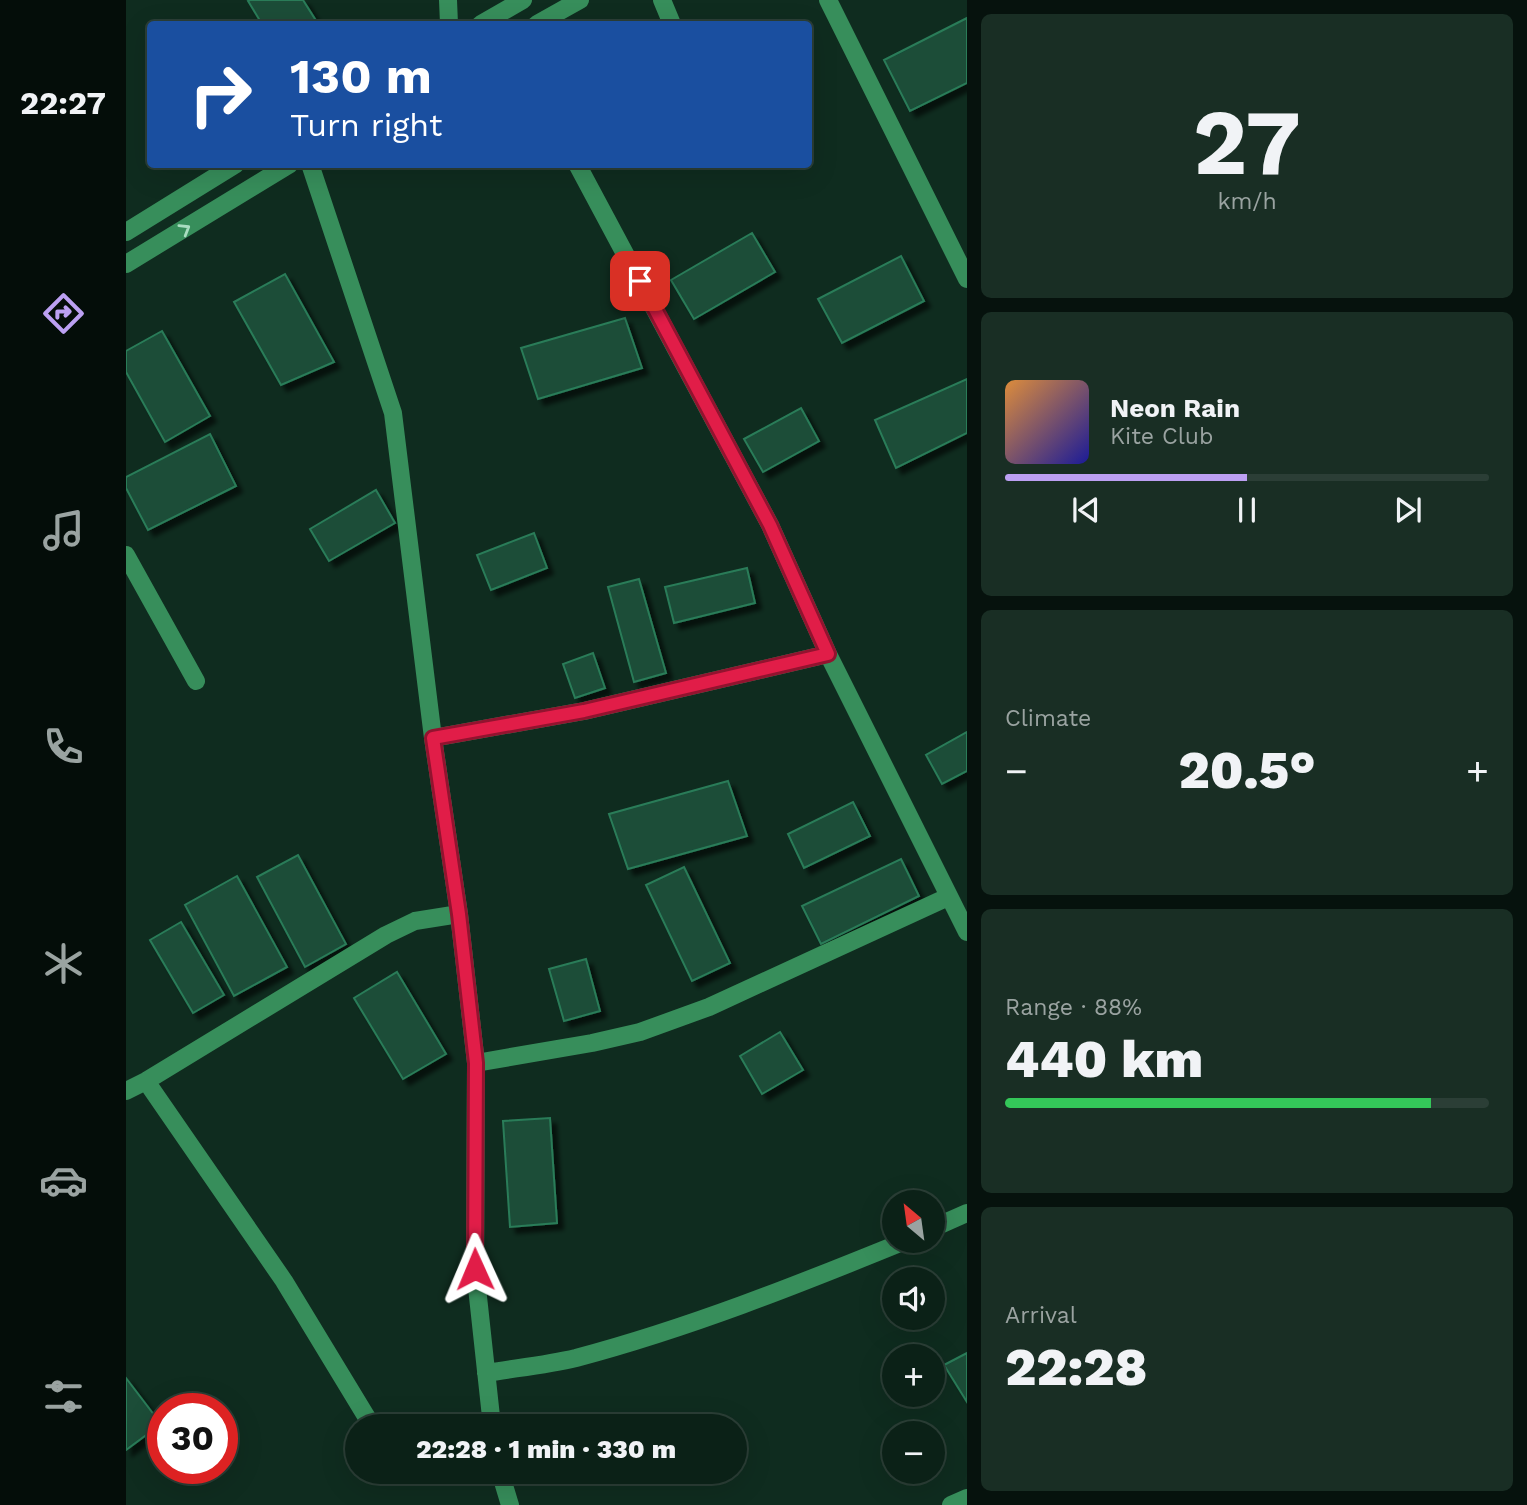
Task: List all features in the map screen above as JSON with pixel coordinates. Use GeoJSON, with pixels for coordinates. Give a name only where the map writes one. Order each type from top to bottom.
{"type":"FeatureCollection","features":[{"type":"Feature","properties":{"kind":"street"},"geometry":{"type":"LineString","coordinates":[[448,0],[449,21]]}},
{"type":"Feature","properties":{"kind":"street"},"geometry":{"type":"LineString","coordinates":[[486,21],[523,0]]}},
{"type":"Feature","properties":{"kind":"street"},"geometry":{"type":"LineString","coordinates":[[550,21],[580,0]]}},
{"type":"Feature","properties":{"kind":"street"},"geometry":{"type":"LineString","coordinates":[[663,0],[670,21]]}},
{"type":"Feature","properties":{"kind":"street"},"geometry":{"type":"LineString","coordinates":[[828,0],[967,279]]}},
{"type":"Feature","properties":{"kind":"street"},"geometry":{"type":"LineString","coordinates":[[126,232],[230,168]]}},
{"type":"Feature","properties":{"kind":"street"},"geometry":{"type":"LineString","coordinates":[[126,264],[283,168]]}},
{"type":"Feature","properties":{"kind":"street"},"geometry":{"type":"LineString","coordinates":[[311,168],[393,413],[476,1063],[475,1269],[491,1414]]}},
{"type":"Feature","properties":{"kind":"street"},"geometry":{"type":"LineString","coordinates":[[579,168],[770,525],[828,654],[967,932]]}},
{"type":"Feature","properties":{"kind":"street"},"geometry":{"type":"LineString","coordinates":[[126,555],[196,681]]}},
{"type":"Feature","properties":{"kind":"street"},"geometry":{"type":"LineString","coordinates":[[433,738],[584,711],[828,654]]}},
{"type":"Feature","properties":{"kind":"street"},"geometry":{"type":"LineString","coordinates":[[476,1063],[592,1043],[663,1024],[709,1007],[948,897]]}},
{"type":"Feature","properties":{"kind":"street"},"geometry":{"type":"LineString","coordinates":[[126,1091],[386,935],[415,921],[459,914]]}},
{"type":"Feature","properties":{"kind":"street"},"geometry":{"type":"LineString","coordinates":[[146,1081],[284,1281],[365,1414]]}},
{"type":"Feature","properties":{"kind":"street"},"geometry":{"type":"LineString","coordinates":[[945,1223],[967,1213]]}},
{"type":"Feature","properties":{"kind":"street"},"geometry":{"type":"LineString","coordinates":[[486,1373],[573,1359],[655,1335],[796,1285],[882,1250]]}},
{"type":"Feature","properties":{"kind":"street"},"geometry":{"type":"LineString","coordinates":[[504,1484],[510,1505]]}},
{"type":"Feature","properties":{"kind":"street"},"geometry":{"type":"LineString","coordinates":[[951,1505],[967,1498]]}},
{"type":"Feature","properties":{"kind":"building"},"geometry":{"type":"Polygon","coordinates":[[[303,0],[315,19],[260,21],[248,1],[303,0]]]}},
{"type":"Feature","properties":{"kind":"building"},"geometry":{"type":"Polygon","coordinates":[[[967,18],[967,83],[910,111],[884,60],[967,18]]]}},
{"type":"Feature","properties":{"kind":"building"},"geometry":{"type":"Polygon","coordinates":[[[752,233],[775,272],[694,319],[671,280],[752,233]]]}},
{"type":"Feature","properties":{"kind":"building"},"geometry":{"type":"Polygon","coordinates":[[[901,256],[924,301],[842,343],[818,299],[901,256]]]}},
{"type":"Feature","properties":{"kind":"building"},"geometry":{"type":"Polygon","coordinates":[[[285,274],[334,362],[281,385],[234,302],[285,274]]]}},
{"type":"Feature","properties":{"kind":"building"},"geometry":{"type":"Polygon","coordinates":[[[625,318],[642,368],[538,399],[521,348],[625,318]]]}},
{"type":"Feature","properties":{"kind":"building"},"geometry":{"type":"Polygon","coordinates":[[[162,331],[210,416],[165,442],[126,372],[126,351],[162,331]]]}},
{"type":"Feature","properties":{"kind":"building"},"geometry":{"type":"Polygon","coordinates":[[[967,379],[967,433],[896,468],[875,420],[967,379]]]}},
{"type":"Feature","properties":{"kind":"building"},"geometry":{"type":"Polygon","coordinates":[[[801,408],[819,441],[763,472],[744,439],[801,408]]]}},
{"type":"Feature","properties":{"kind":"building"},"geometry":{"type":"Polygon","coordinates":[[[210,434],[236,486],[148,530],[126,488],[126,477],[210,434]]]}},
{"type":"Feature","properties":{"kind":"building"},"geometry":{"type":"Polygon","coordinates":[[[376,490],[395,523],[329,561],[310,529],[376,490]]]}},
{"type":"Feature","properties":{"kind":"building"},"geometry":{"type":"Polygon","coordinates":[[[534,533],[547,568],[491,590],[477,555],[534,533]]]}},
{"type":"Feature","properties":{"kind":"building"},"geometry":{"type":"Polygon","coordinates":[[[747,568],[755,603],[674,623],[665,587],[747,568]]]}},
{"type":"Feature","properties":{"kind":"building"},"geometry":{"type":"Polygon","coordinates":[[[639,579],[666,673],[634,682],[608,587],[639,579]]]}},
{"type":"Feature","properties":{"kind":"building"},"geometry":{"type":"Polygon","coordinates":[[[593,653],[605,688],[575,698],[563,664],[593,653]]]}},
{"type":"Feature","properties":{"kind":"building"},"geometry":{"type":"Polygon","coordinates":[[[967,732],[967,771],[942,784],[926,755],[967,732]]]}},
{"type":"Feature","properties":{"kind":"building"},"geometry":{"type":"Polygon","coordinates":[[[728,781],[747,836],[628,869],[609,814],[728,781]]]}},
{"type":"Feature","properties":{"kind":"building"},"geometry":{"type":"Polygon","coordinates":[[[853,802],[870,836],[804,868],[788,834],[853,802]]]}},
{"type":"Feature","properties":{"kind":"building"},"geometry":{"type":"Polygon","coordinates":[[[298,855],[346,944],[305,967],[257,877],[298,855]]]}},
{"type":"Feature","properties":{"kind":"building"},"geometry":{"type":"Polygon","coordinates":[[[901,859],[919,896],[821,944],[802,906],[901,859]]]}},
{"type":"Feature","properties":{"kind":"building"},"geometry":{"type":"Polygon","coordinates":[[[684,867],[730,963],[692,981],[646,885],[684,867]]]}},
{"type":"Feature","properties":{"kind":"building"},"geometry":{"type":"Polygon","coordinates":[[[237,876],[287,967],[234,996],[185,905],[237,876]]]}},
{"type":"Feature","properties":{"kind":"building"},"geometry":{"type":"Polygon","coordinates":[[[181,922],[224,995],[193,1013],[150,940],[181,922]]]}},
{"type":"Feature","properties":{"kind":"building"},"geometry":{"type":"Polygon","coordinates":[[[586,959],[600,1011],[564,1021],[549,969],[586,959]]]}},
{"type":"Feature","properties":{"kind":"building"},"geometry":{"type":"Polygon","coordinates":[[[397,972],[446,1054],[403,1079],[354,998],[397,972]]]}},
{"type":"Feature","properties":{"kind":"building"},"geometry":{"type":"Polygon","coordinates":[[[780,1032],[803,1070],[762,1094],[740,1056],[780,1032]]]}},
{"type":"Feature","properties":{"kind":"building"},"geometry":{"type":"Polygon","coordinates":[[[550,1118],[557,1223],[510,1227],[503,1121],[550,1118]]]}},
{"type":"Feature","properties":{"kind":"building"},"geometry":{"type":"Polygon","coordinates":[[[967,1353],[967,1402],[945,1367],[967,1353]]]}},
{"type":"Feature","properties":{"kind":"building"},"geometry":{"type":"Polygon","coordinates":[[[126,1378],[147,1406],[147,1434],[126,1450],[126,1378]]]}},
{"type":"Feature","properties":{"kind":"route"},"geometry":{"type":"LineString","coordinates":[[475,1269],[476,1063],[459,914],[433,738],[584,711],[828,654],[770,525],[640,281]]}}]}
